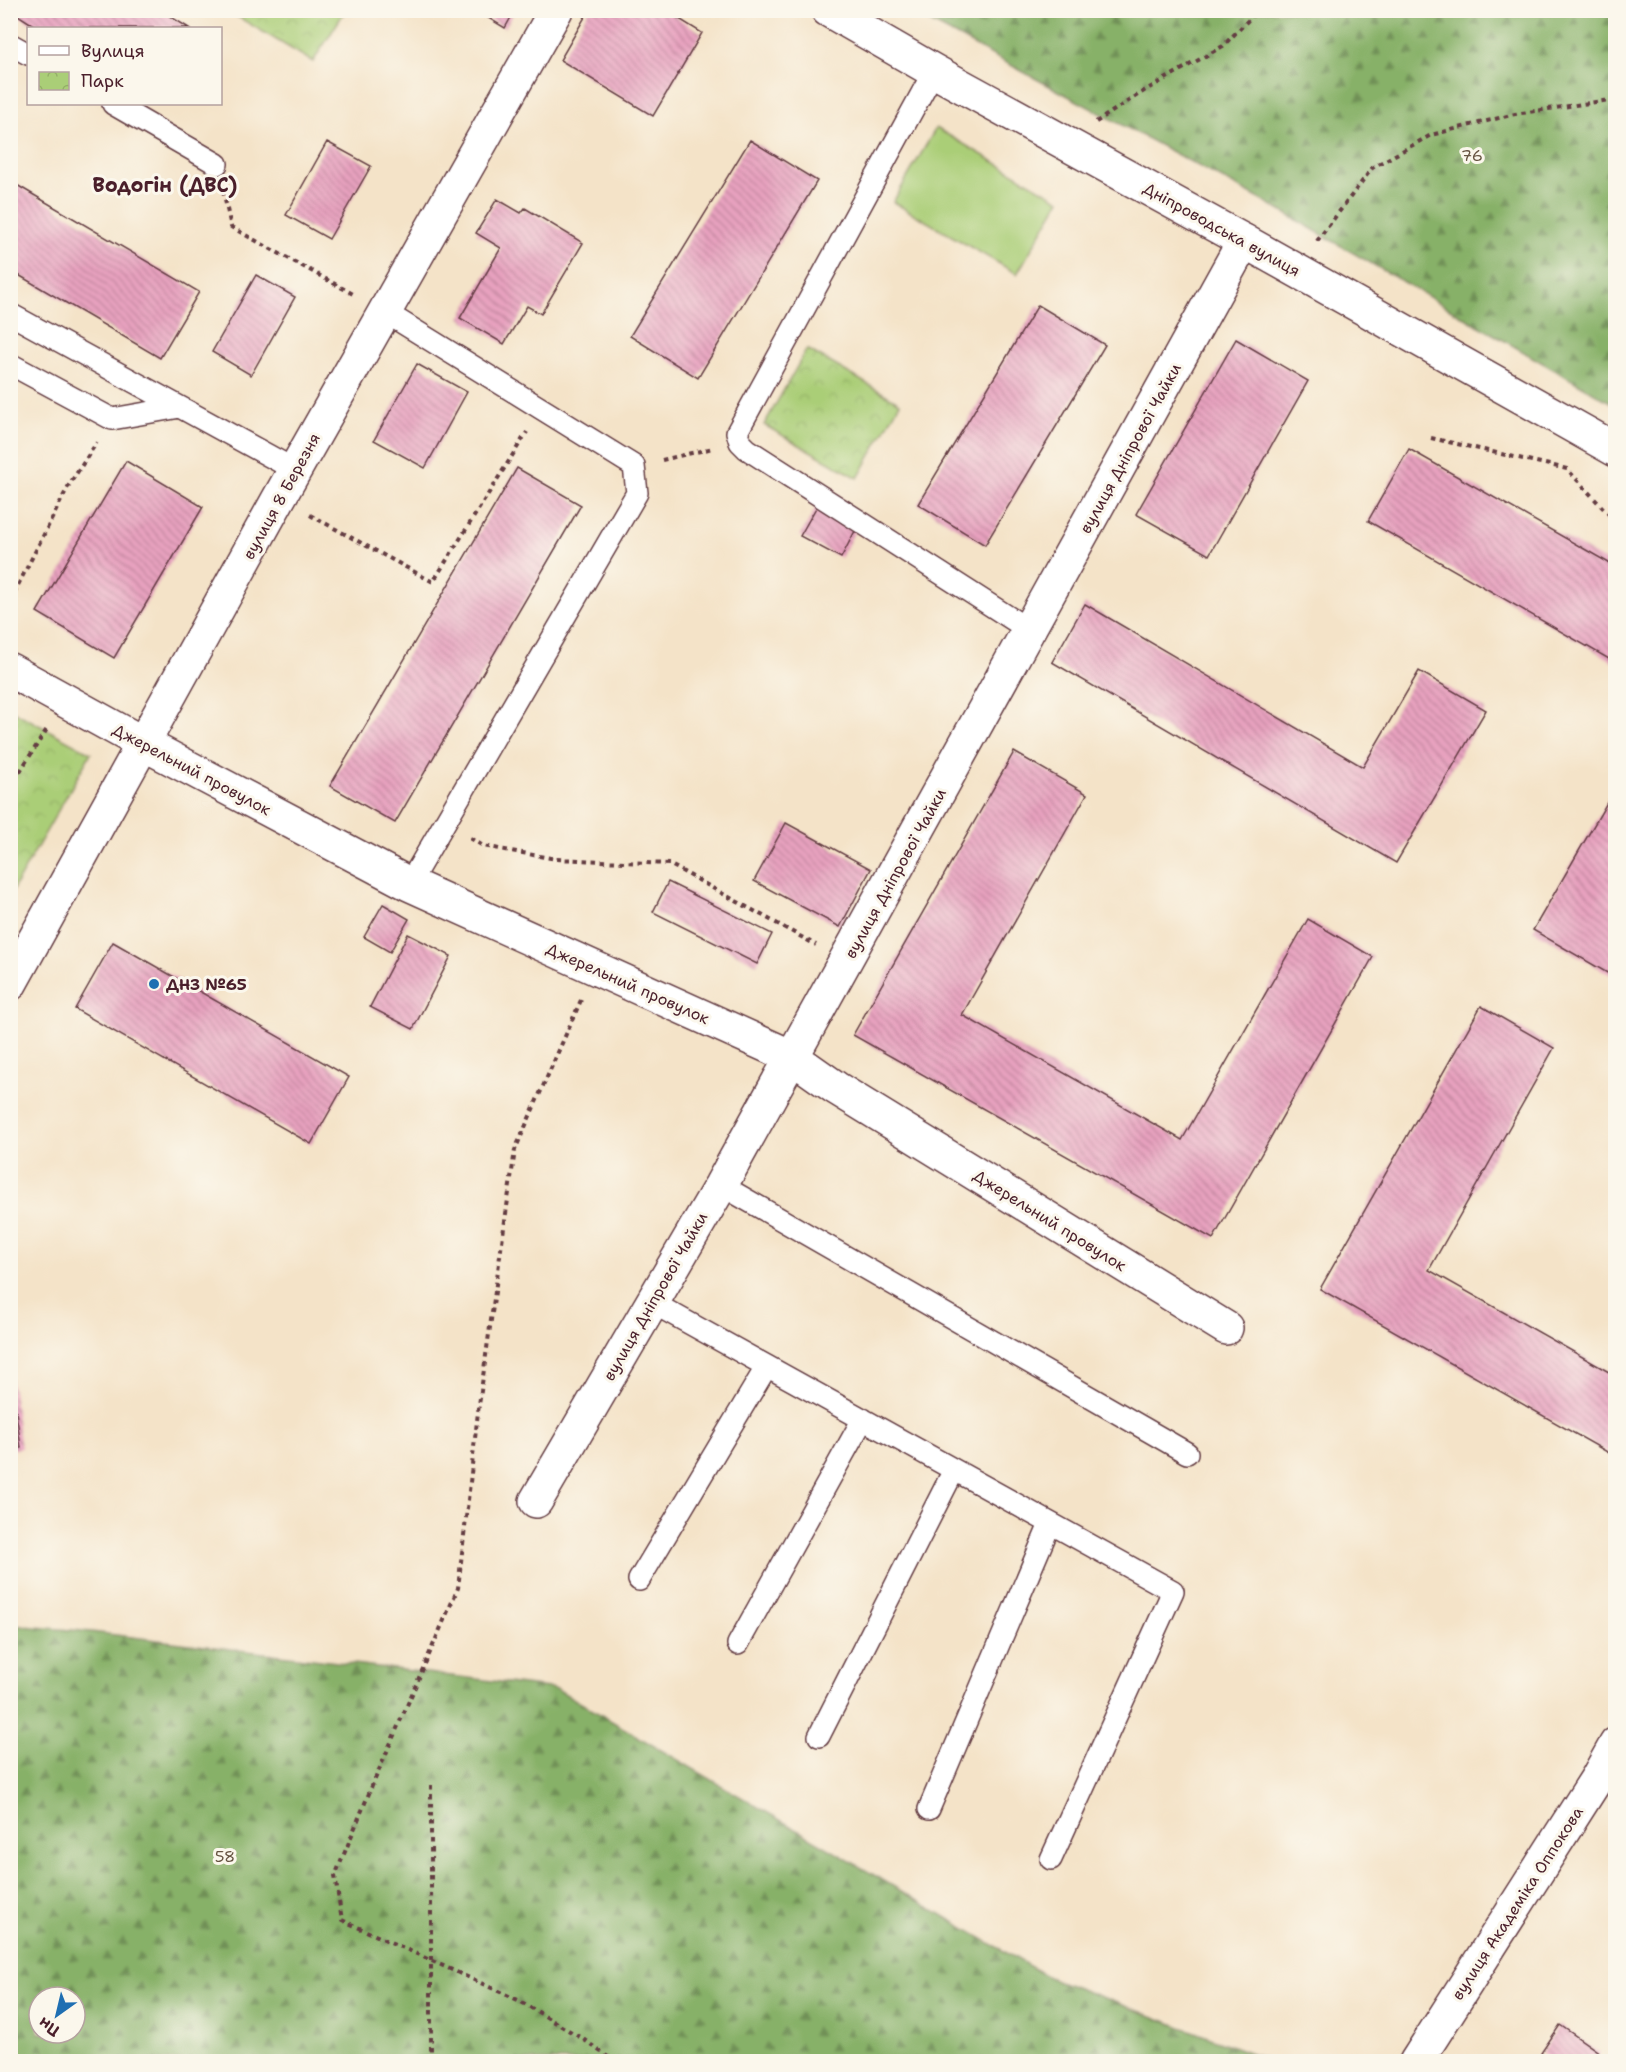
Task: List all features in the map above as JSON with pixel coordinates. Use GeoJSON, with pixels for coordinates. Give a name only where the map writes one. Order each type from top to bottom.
{"type":"FeatureCollection","features":[{"type":"Feature","properties":{"kind":"street","name":"вулиця 8 Березня"},"geometry":{"type":"LineString","coordinates":[[10,984],[279,498],[556,10]]}},
{"type":"Feature","properties":{"kind":"street","name":"Дніпроводська вулиця"},"geometry":{"type":"LineString","coordinates":[[828,10],[1616,450]]}},
{"type":"Feature","properties":{"kind":"street","name":"вулиця Дніпрової Чайки"},"geometry":{"type":"LineString","coordinates":[[536,1501],[721,1185],[1244,241]]}},
{"type":"Feature","properties":{"kind":"street","name":"Джерельний провулок"},"geometry":{"type":"LineString","coordinates":[[10,670],[144,744],[410,884],[792,1057],[846,1094],[1226,1329]]}},
{"type":"Feature","properties":{"kind":"street","name":"вулиця Академіка Оппокова"},"geometry":{"type":"LineString","coordinates":[[1416,2061],[1597,1778],[1616,1744]]}},
{"type":"Feature","properties":{"kind":"lane"},"geometry":{"type":"LineString","coordinates":[[10,44],[27,53]]}},
{"type":"Feature","properties":{"kind":"lane"},"geometry":{"type":"LineString","coordinates":[[934,71],[737,432],[740,442],[747,449],[1029,630]]}},
{"type":"Feature","properties":{"kind":"lane"},"geometry":{"type":"LineString","coordinates":[[115,105],[217,164]]}},
{"type":"Feature","properties":{"kind":"lane"},"geometry":{"type":"LineString","coordinates":[[385,312],[634,466],[637,493],[410,884]]}},
{"type":"Feature","properties":{"kind":"lane"},"geometry":{"type":"LineString","coordinates":[[10,314],[295,470]]}},
{"type":"Feature","properties":{"kind":"lane"},"geometry":{"type":"LineString","coordinates":[[10,364],[112,419],[180,406]]}},
{"type":"Feature","properties":{"kind":"lane"},"geometry":{"type":"LineString","coordinates":[[721,1185],[1187,1453]]}},
{"type":"Feature","properties":{"kind":"lane"},"geometry":{"type":"LineString","coordinates":[[651,1302],[1173,1591],[1051,1859]]}},
{"type":"Feature","properties":{"kind":"lane"},"geometry":{"type":"LineString","coordinates":[[639,1580],[767,1366]]}},
{"type":"Feature","properties":{"kind":"lane"},"geometry":{"type":"LineString","coordinates":[[738,1644],[862,1419]]}},
{"type":"Feature","properties":{"kind":"lane"},"geometry":{"type":"LineString","coordinates":[[819,1736],[954,1470]]}},
{"type":"Feature","properties":{"kind":"lane"},"geometry":{"type":"LineString","coordinates":[[929,1809],[1050,1524]]}},
{"type":"Feature","properties":{"kind":"path"},"geometry":{"type":"LineString","coordinates":[[1064,142],[1144,91],[1223,46],[1258,10]]}},
{"type":"Feature","properties":{"kind":"path"},"geometry":{"type":"LineString","coordinates":[[1296,270],[1373,167],[1431,135],[1515,114],[1616,99]]}},
{"type":"Feature","properties":{"kind":"path"},"geometry":{"type":"LineString","coordinates":[[217,164],[231,226],[385,312]]}},
{"type":"Feature","properties":{"kind":"path"},"geometry":{"type":"LineString","coordinates":[[279,498],[434,582],[542,409]]}},
{"type":"Feature","properties":{"kind":"path"},"geometry":{"type":"LineString","coordinates":[[10,601],[69,485],[112,419]]}},
{"type":"Feature","properties":{"kind":"path"},"geometry":{"type":"LineString","coordinates":[[1431,438],[1568,469],[1616,522]]}},
{"type":"Feature","properties":{"kind":"path"},"geometry":{"type":"LineString","coordinates":[[634,466],[740,442]]}},
{"type":"Feature","properties":{"kind":"path"},"geometry":{"type":"LineString","coordinates":[[10,787],[65,700]]}},
{"type":"Feature","properties":{"kind":"path"},"geometry":{"type":"LineString","coordinates":[[446,822],[483,846],[556,859],[669,864],[846,961]]}},
{"type":"Feature","properties":{"kind":"path"},"geometry":{"type":"LineString","coordinates":[[594,968],[515,1150],[480,1401],[458,1588],[335,1876],[342,1920],[518,2000],[615,2061]]}},
{"type":"Feature","properties":{"kind":"path"},"geometry":{"type":"LineString","coordinates":[[431,1785],[431,2061]]}},
{"type":"Feature","properties":{"kind":"green space"},"geometry":{"type":"Polygon","coordinates":[[[228,11],[345,11],[313,62],[228,11]]]}},
{"type":"Feature","properties":{"kind":"green space","name":"76"},"geometry":{"type":"Polygon","coordinates":[[[910,11],[1615,11],[1615,405],[1269,204],[910,11]]]}},
{"type":"Feature","properties":{"kind":"green space"},"geometry":{"type":"Polygon","coordinates":[[[936,128],[1060,200],[1017,274],[893,202],[936,128]]]}},
{"type":"Feature","properties":{"kind":"green space"},"geometry":{"type":"Polygon","coordinates":[[[807,349],[900,403],[858,478],[764,425],[807,349]]]}},
{"type":"Feature","properties":{"kind":"green space"},"geometry":{"type":"Polygon","coordinates":[[[11,710],[91,753],[11,893],[11,710]]]}},
{"type":"Feature","properties":{"kind":"green space","name":"58"},"geometry":{"type":"Polygon","coordinates":[[[11,1625],[83,1631],[557,1689],[1048,1977],[1272,2061],[11,2061],[11,1625]]]}},
{"type":"Feature","properties":{"kind":"building"},"geometry":{"type":"Polygon","coordinates":[[[10,10],[160,10],[187,27],[36,27],[10,10]]]}},
{"type":"Feature","properties":{"kind":"building"},"geometry":{"type":"Polygon","coordinates":[[[475,10],[515,10],[505,28],[475,10]]]}},
{"type":"Feature","properties":{"kind":"building"},"geometry":{"type":"Polygon","coordinates":[[[589,10],[665,10],[702,33],[653,116],[560,60],[589,10]]]}},
{"type":"Feature","properties":{"kind":"building"},"geometry":{"type":"Polygon","coordinates":[[[750,140],[817,181],[698,378],[630,336],[750,140]]]}},
{"type":"Feature","properties":{"kind":"building"},"geometry":{"type":"Polygon","coordinates":[[[327,142],[371,166],[329,239],[286,215],[327,142]]]}},
{"type":"Feature","properties":{"kind":"building"},"geometry":{"type":"Polygon","coordinates":[[[10,181],[199,292],[160,358],[10,270],[10,181]]]}},
{"type":"Feature","properties":{"kind":"building"},"geometry":{"type":"Polygon","coordinates":[[[497,199],[521,213],[525,208],[583,243],[541,314],[527,306],[504,344],[460,318],[501,248],[476,233],[497,199]]]}},
{"type":"Feature","properties":{"kind":"building"},"geometry":{"type":"Polygon","coordinates":[[[256,275],[295,297],[251,375],[212,352],[256,275]]]}},
{"type":"Feature","properties":{"kind":"building"},"geometry":{"type":"Polygon","coordinates":[[[1038,305],[1105,345],[985,545],[918,504],[1038,305]]]}},
{"type":"Feature","properties":{"kind":"building"},"geometry":{"type":"Polygon","coordinates":[[[1236,339],[1308,381],[1209,555],[1136,514],[1236,339]]]}},
{"type":"Feature","properties":{"kind":"building"},"geometry":{"type":"Polygon","coordinates":[[[417,364],[467,392],[425,468],[374,440],[417,364]]]}},
{"type":"Feature","properties":{"kind":"building"},"geometry":{"type":"Polygon","coordinates":[[[1409,449],[1616,567],[1616,663],[1368,521],[1409,449]]]}},
{"type":"Feature","properties":{"kind":"building"},"geometry":{"type":"Polygon","coordinates":[[[10,454],[17,457],[10,468],[10,454]]]}},
{"type":"Feature","properties":{"kind":"building"},"geometry":{"type":"Polygon","coordinates":[[[126,461],[203,507],[114,658],[37,612],[126,461]]]}},
{"type":"Feature","properties":{"kind":"building"},"geometry":{"type":"Polygon","coordinates":[[[517,468],[581,505],[395,823],[330,786],[517,468]]]}},
{"type":"Feature","properties":{"kind":"building"},"geometry":{"type":"Polygon","coordinates":[[[817,506],[857,527],[841,558],[800,536],[817,506]]]}},
{"type":"Feature","properties":{"kind":"building"},"geometry":{"type":"Polygon","coordinates":[[[1085,604],[1363,767],[1419,671],[1486,710],[1396,863],[1052,662],[1085,604]]]}},
{"type":"Feature","properties":{"kind":"building"},"geometry":{"type":"Polygon","coordinates":[[[1014,752],[1087,794],[962,1015],[1182,1140],[1308,919],[1373,957],[1213,1239],[853,1035],[1014,752]]]}},
{"type":"Feature","properties":{"kind":"building"},"geometry":{"type":"Polygon","coordinates":[[[1616,787],[1616,978],[1533,930],[1616,787]]]}},
{"type":"Feature","properties":{"kind":"building"},"geometry":{"type":"Polygon","coordinates":[[[786,823],[871,869],[840,927],[754,881],[786,823]]]}},
{"type":"Feature","properties":{"kind":"building"},"geometry":{"type":"Polygon","coordinates":[[[668,882],[772,934],[757,964],[653,912],[668,882]]]}},
{"type":"Feature","properties":{"kind":"building"},"geometry":{"type":"Polygon","coordinates":[[[383,904],[409,919],[390,952],[364,937],[383,904]]]}},
{"type":"Feature","properties":{"kind":"building"},"geometry":{"type":"Polygon","coordinates":[[[408,934],[451,956],[413,1029],[370,1007],[408,934]]]}},
{"type":"Feature","properties":{"kind":"building"},"geometry":{"type":"Polygon","coordinates":[[[113,942],[349,1077],[311,1144],[75,1009],[113,942]]]}},
{"type":"Feature","properties":{"kind":"building"},"geometry":{"type":"Polygon","coordinates":[[[1481,1006],[1554,1048],[1429,1270],[1616,1376],[1616,1457],[1320,1289],[1481,1006]]]}},
{"type":"Feature","properties":{"kind":"building"},"geometry":{"type":"Polygon","coordinates":[[[10,1369],[21,1448],[10,1450],[10,1369]]]}},
{"type":"Feature","properties":{"kind":"building"},"geometry":{"type":"Polygon","coordinates":[[[1560,2025],[1600,2053],[1594,2062],[1553,2062],[1541,2053],[1560,2025]]]}},
{"type":"Feature","properties":{"kind":"place","name":"ДНЗ №65"},"geometry":{"type":"Point","coordinates":[154,984]}},
{"type":"Feature","properties":{"kind":"district","name":"Водогін (ДВС)"},"geometry":{"type":"Point","coordinates":[165,185]}}]}
